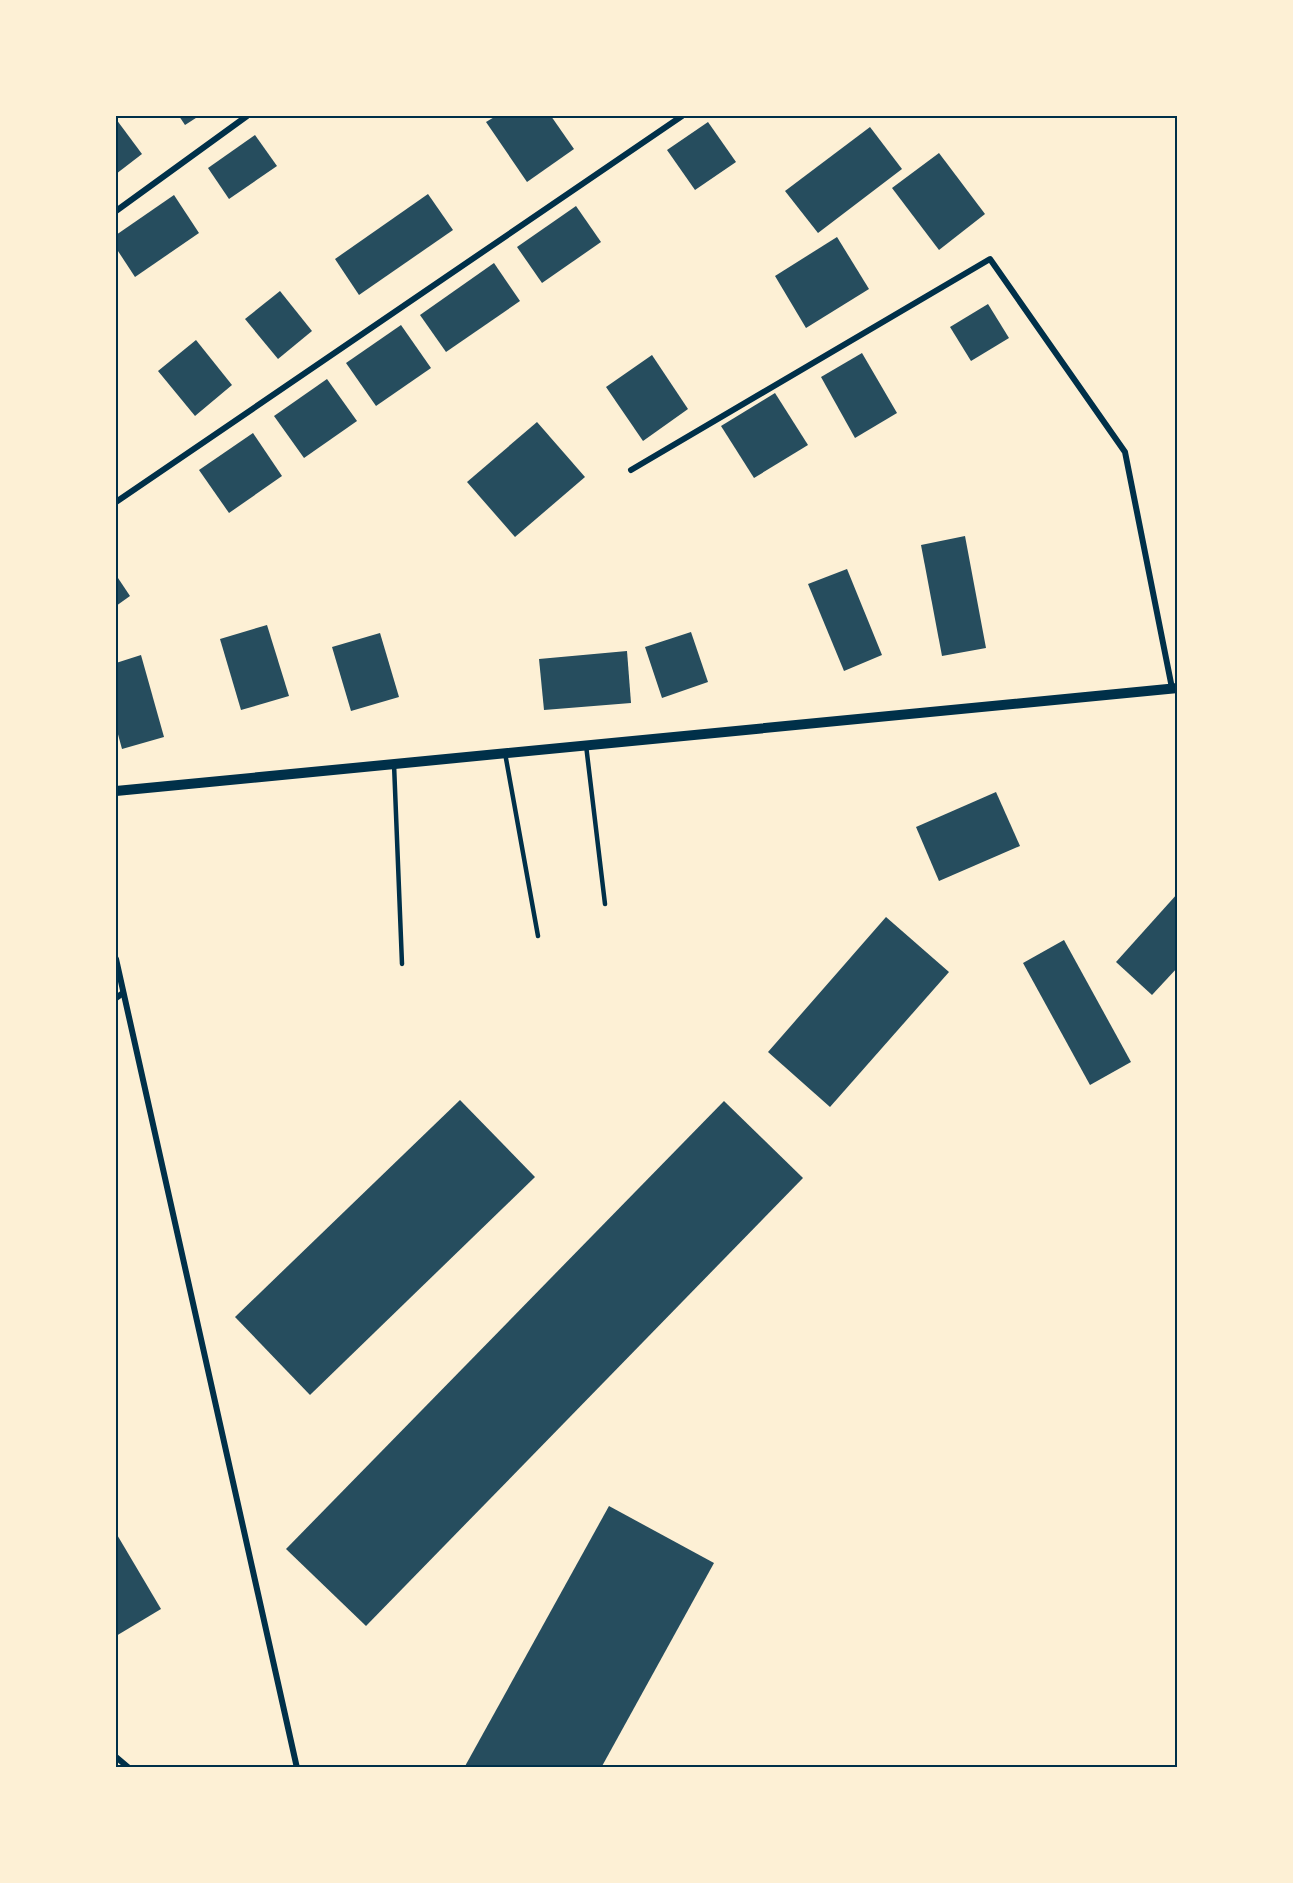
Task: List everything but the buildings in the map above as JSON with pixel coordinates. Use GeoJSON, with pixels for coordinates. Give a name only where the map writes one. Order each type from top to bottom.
{"type":"FeatureCollection","features":[{"type":"Feature","properties":{"kind":"street"},"geometry":{"type":"LineString","coordinates":[[116,211],[247,116]]}},
{"type":"Feature","properties":{"kind":"street"},"geometry":{"type":"LineString","coordinates":[[116,502],[682,116]]}},
{"type":"Feature","properties":{"kind":"street"},"geometry":{"type":"LineString","coordinates":[[116,791],[1175,688],[1125,452],[990,259],[631,470]]}},
{"type":"Feature","properties":{"kind":"street"},"geometry":{"type":"LineString","coordinates":[[116,959],[297,1767]]}},
{"type":"Feature","properties":{"kind":"street"},"geometry":{"type":"LineString","coordinates":[[116,998],[123,993]]}},
{"type":"Feature","properties":{"kind":"street"},"geometry":{"type":"LineString","coordinates":[[116,1757],[129,1767]]}},
{"type":"Feature","properties":{"kind":"lane"},"geometry":{"type":"LineString","coordinates":[[586,745],[605,904]]}},
{"type":"Feature","properties":{"kind":"lane"},"geometry":{"type":"LineString","coordinates":[[505,753],[538,936]]}},
{"type":"Feature","properties":{"kind":"lane"},"geometry":{"type":"LineString","coordinates":[[394,764],[402,964]]}}]}
